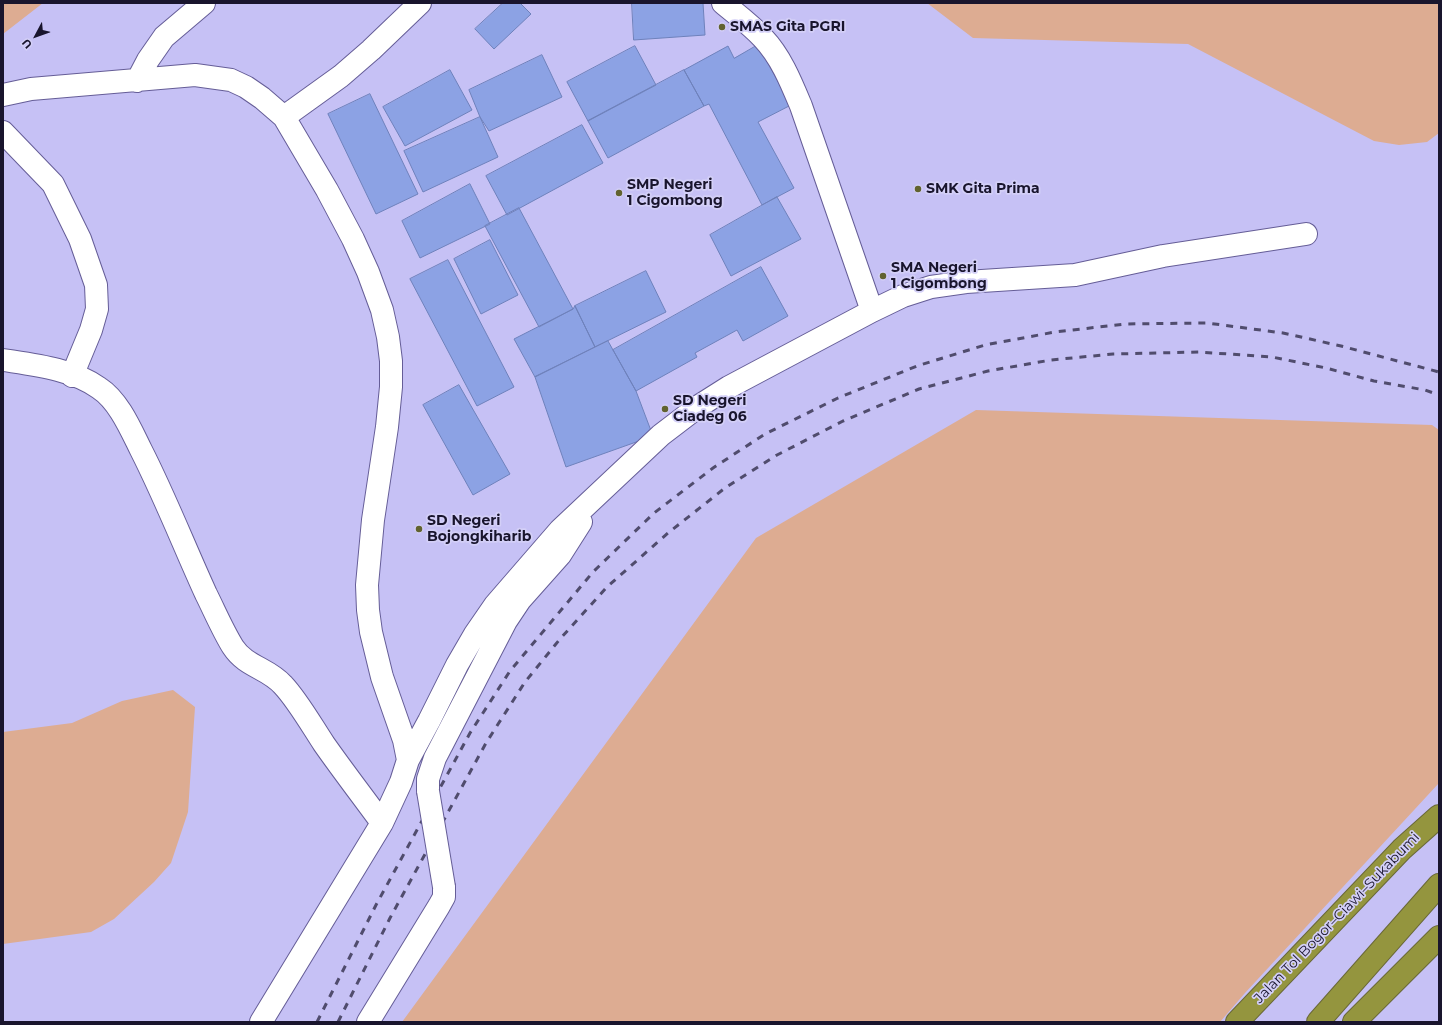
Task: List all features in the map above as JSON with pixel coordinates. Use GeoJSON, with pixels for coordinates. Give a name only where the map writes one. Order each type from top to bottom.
{"type":"FeatureCollection","features":[{"type":"Feature","properties":{"kind":"highway","name":"Jalan Tol Bogor–Ciawi–Sukabumi"},"geometry":{"type":"LineString","coordinates":[[1237,1022],[1402,849],[1439,816]]}},
{"type":"Feature","properties":{"kind":"highway"},"geometry":{"type":"LineString","coordinates":[[1318,1022],[1439,885]]}},
{"type":"Feature","properties":{"kind":"highway"},"geometry":{"type":"LineString","coordinates":[[1354,1022],[1439,938]]}},
{"type":"Feature","properties":{"kind":"street"},"geometry":{"type":"LineString","coordinates":[[137,81],[148,60],[164,37],[204,3]]}},
{"type":"Feature","properties":{"kind":"street"},"geometry":{"type":"LineString","coordinates":[[284,117],[341,76],[371,50],[420,3]]}},
{"type":"Feature","properties":{"kind":"street"},"geometry":{"type":"LineString","coordinates":[[723,3],[763,38],[781,62],[801,106],[872,311]]}},
{"type":"Feature","properties":{"kind":"street"},"geometry":{"type":"LineString","coordinates":[[3,96],[31,89],[195,75],[231,80],[246,87],[262,98],[284,117],[327,190],[368,272],[382,310],[388,337],[391,361],[391,387],[387,427],[373,520],[367,585],[374,650],[404,740],[408,760]]}},
{"type":"Feature","properties":{"kind":"street"},"geometry":{"type":"LineString","coordinates":[[3,132],[53,184],[80,239],[96,286],[97,309],[72,376]]}},
{"type":"Feature","properties":{"kind":"street"},"geometry":{"type":"LineString","coordinates":[[261,1022],[382,824],[401,782],[408,760],[475,634],[495,605],[560,530],[661,435],[699,406],[735,384],[872,311],[903,296],[931,287],[966,282],[1075,275],[1163,256],[1306,234]]}},
{"type":"Feature","properties":{"kind":"street"},"geometry":{"type":"LineString","coordinates":[[3,360],[40,366],[87,381],[101,389],[114,403],[128,423],[167,502],[193,567],[223,629],[234,648],[240,657],[249,664],[271,674],[284,686],[382,824]]}},
{"type":"Feature","properties":{"kind":"street"},"geometry":{"type":"LineString","coordinates":[[368,1022],[444,897],[444,887],[428,791],[428,779],[435,758],[506,621],[520,600],[560,555],[599,494]]}},
{"type":"Feature","properties":{"kind":"shaded area"},"geometry":{"type":"Polygon","coordinates":[[[3,3],[43,3],[3,34],[3,3]]]}},
{"type":"Feature","properties":{"kind":"shaded area"},"geometry":{"type":"Polygon","coordinates":[[[927,3],[1439,3],[1439,133],[1427,142],[1399,145],[1374,141],[1188,44],[973,38],[927,3]]]}},
{"type":"Feature","properties":{"kind":"shaded area"},"geometry":{"type":"Polygon","coordinates":[[[976,410],[1432,425],[1439,430],[1439,783],[1220,1022],[402,1022],[756,538],[976,410]]]}},
{"type":"Feature","properties":{"kind":"shaded area"},"geometry":{"type":"Polygon","coordinates":[[[173,690],[195,707],[188,812],[171,863],[154,882],[114,919],[91,932],[3,944],[3,732],[72,723],[122,701],[173,690]]]}},
{"type":"Feature","properties":{"kind":"building"},"geometry":{"type":"Polygon","coordinates":[[[503,3],[520,3],[531,14],[494,49],[475,29],[503,3]]]}},
{"type":"Feature","properties":{"kind":"building"},"geometry":{"type":"Polygon","coordinates":[[[632,3],[703,3],[705,35],[634,40],[632,3]]]}},
{"type":"Feature","properties":{"kind":"building"},"geometry":{"type":"Polygon","coordinates":[[[758,45],[791,105],[758,122],[794,188],[762,205],[709,104],[704,106],[684,70],[728,46],[734,58],[758,45]]]}},
{"type":"Feature","properties":{"kind":"building"},"geometry":{"type":"Polygon","coordinates":[[[635,46],[656,85],[588,121],[567,82],[635,46]]]}},
{"type":"Feature","properties":{"kind":"building"},"geometry":{"type":"Polygon","coordinates":[[[542,55],[562,97],[489,131],[480,117],[469,90],[542,55]]]}},
{"type":"Feature","properties":{"kind":"building"},"geometry":{"type":"Polygon","coordinates":[[[450,70],[472,110],[405,146],[383,107],[450,70]]]}},
{"type":"Feature","properties":{"kind":"building"},"geometry":{"type":"Polygon","coordinates":[[[684,70],[704,106],[608,158],[588,121],[684,70]]]}},
{"type":"Feature","properties":{"kind":"building"},"geometry":{"type":"Polygon","coordinates":[[[370,94],[418,194],[376,214],[328,114],[370,94]]]}},
{"type":"Feature","properties":{"kind":"building"},"geometry":{"type":"Polygon","coordinates":[[[480,117],[498,157],[423,192],[404,151],[480,117]]]}},
{"type":"Feature","properties":{"kind":"building"},"geometry":{"type":"Polygon","coordinates":[[[582,125],[603,163],[507,215],[486,176],[582,125]]]}},
{"type":"Feature","properties":{"kind":"building"},"geometry":{"type":"Polygon","coordinates":[[[470,184],[490,224],[420,258],[402,221],[470,184]]]}},
{"type":"Feature","properties":{"kind":"building"},"geometry":{"type":"Polygon","coordinates":[[[777,197],[801,239],[731,276],[710,235],[777,197]]]}},
{"type":"Feature","properties":{"kind":"building"},"geometry":{"type":"Polygon","coordinates":[[[519,208],[573,309],[539,327],[485,226],[519,208]]]}},
{"type":"Feature","properties":{"kind":"building"},"geometry":{"type":"Polygon","coordinates":[[[490,240],[518,295],[481,314],[454,259],[490,240]]]}},
{"type":"Feature","properties":{"kind":"building"},"geometry":{"type":"Polygon","coordinates":[[[448,260],[514,387],[477,406],[410,279],[448,260]]]}},
{"type":"Feature","properties":{"kind":"building"},"geometry":{"type":"Polygon","coordinates":[[[761,267],[788,316],[743,341],[737,330],[695,353],[697,357],[636,391],[613,350],[761,267]]]}},
{"type":"Feature","properties":{"kind":"building"},"geometry":{"type":"Polygon","coordinates":[[[646,271],[666,312],[595,347],[575,306],[646,271]]]}},
{"type":"Feature","properties":{"kind":"building"},"geometry":{"type":"Polygon","coordinates":[[[575,306],[595,347],[535,377],[514,339],[573,309],[575,306]]]}},
{"type":"Feature","properties":{"kind":"building"},"geometry":{"type":"Polygon","coordinates":[[[608,341],[636,391],[653,436],[566,467],[535,377],[608,341]]]}},
{"type":"Feature","properties":{"kind":"building"},"geometry":{"type":"Polygon","coordinates":[[[459,385],[510,474],[473,495],[423,405],[459,385]]]}},
{"type":"Feature","properties":{"kind":"railway"},"geometry":{"type":"LineString","coordinates":[[317,1022],[376,905],[470,733],[510,671],[593,572],[654,513],[713,468],[765,434],[838,398],[917,366],[985,345],[1055,332],[1125,324],[1207,323],[1283,333],[1341,346],[1439,372]]}},
{"type":"Feature","properties":{"kind":"railway"},"geometry":{"type":"LineString","coordinates":[[338,1022],[390,918],[486,743],[525,682],[560,639],[607,587],[668,533],[725,488],[777,455],[843,421],[919,389],[988,371],[1051,360],[1113,354],[1199,352],[1272,357],[1326,368],[1374,381],[1425,390],[1439,395]]}},
{"type":"Feature","properties":{"kind":"place","name":"SMAS Gita PGRI"},"geometry":{"type":"Point","coordinates":[722,27]}},
{"type":"Feature","properties":{"kind":"place","name":"SMK Gita Prima"},"geometry":{"type":"Point","coordinates":[918,189]}},
{"type":"Feature","properties":{"kind":"place","name":"SMP Negeri 1 Cigombong"},"geometry":{"type":"Point","coordinates":[619,193]}},
{"type":"Feature","properties":{"kind":"place","name":"SMA Negeri 1 Cigombong"},"geometry":{"type":"Point","coordinates":[883,276]}},
{"type":"Feature","properties":{"kind":"place","name":"SD Negeri Ciadeg 06"},"geometry":{"type":"Point","coordinates":[665,409]}},
{"type":"Feature","properties":{"kind":"place","name":"SD Negeri Bojongkiharib"},"geometry":{"type":"Point","coordinates":[419,529]}}]}
